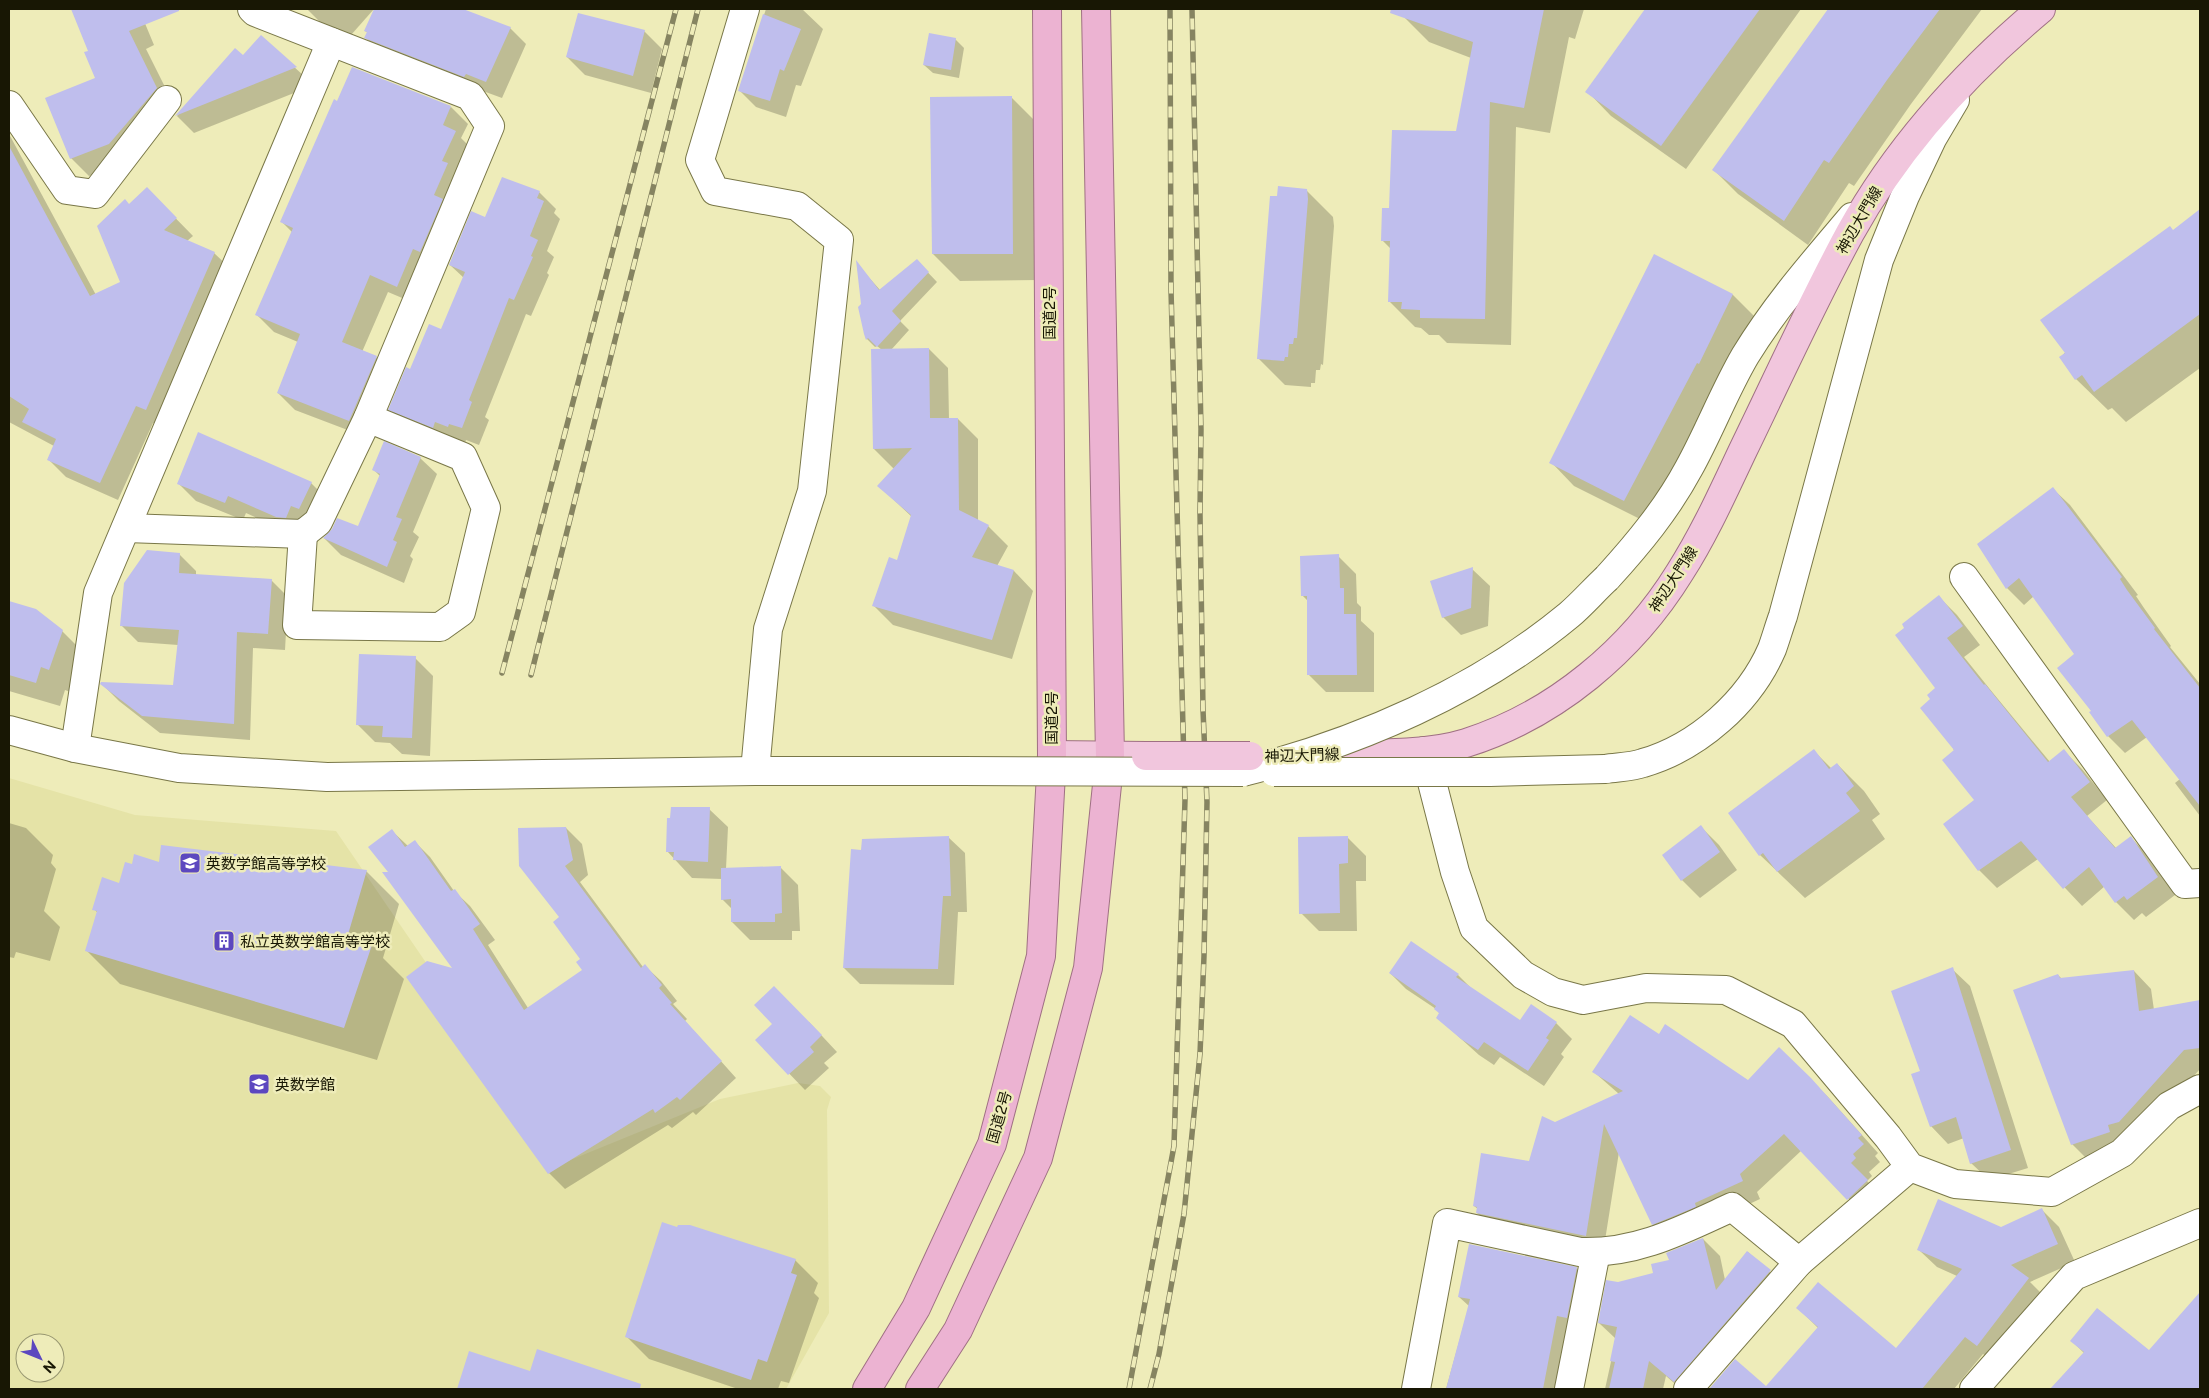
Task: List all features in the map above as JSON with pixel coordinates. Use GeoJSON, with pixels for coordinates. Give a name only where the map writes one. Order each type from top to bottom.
{"type":"FeatureCollection","features":[{"type":"Feature","properties":{"kind":"highway","name":"国道2号"},"geometry":{"type":"LineString","coordinates":[[867,1389],[916,1308],[992,1144],[1041,956],[1052,755],[1047,9]]}},
{"type":"Feature","properties":{"kind":"highway"},"geometry":{"type":"LineString","coordinates":[[920,1389],[958,1330],[1038,1158],[1088,968],[1110,756],[1096,9]]}},
{"type":"Feature","properties":{"kind":"main road","name":"神辺大門線"},"geometry":{"type":"LineString","coordinates":[[1052,755],[1146,756],[1247,764],[1424,751],[1465,743],[1507,727],[1547,706],[1585,679],[1620,649],[1652,612],[1680,573],[1709,521],[1850,232],[1878,186],[1921,129],[1970,73],[2041,9]]}},
{"type":"Feature","properties":{"kind":"street"},"geometry":{"type":"LineString","coordinates":[[126,528],[303,534],[318,522],[368,418],[490,126],[470,96],[255,12],[252,9]]}},
{"type":"Feature","properties":{"kind":"street"},"geometry":{"type":"LineString","coordinates":[[745,9],[700,160],[715,191],[796,206],[839,240],[812,491],[768,628],[756,771]]}},
{"type":"Feature","properties":{"kind":"street"},"geometry":{"type":"LineString","coordinates":[[75,748],[98,593],[331,42]]}},
{"type":"Feature","properties":{"kind":"street"},"geometry":{"type":"LineString","coordinates":[[1247,764],[1490,772],[1605,769],[1642,764],[1675,751],[1703,733],[1730,710],[1748,688],[1772,650],[1783,616],[1879,260],[1905,196],[1932,139],[1970,73]]}},
{"type":"Feature","properties":{"kind":"street"},"geometry":{"type":"LineString","coordinates":[[9,105],[67,190],[95,194],[167,100]]}},
{"type":"Feature","properties":{"kind":"street"},"geometry":{"type":"LineString","coordinates":[[9,730],[75,748],[180,768],[327,777],[756,771],[962,771],[1280,763],[1358,735],[1414,711],[1474,680],[1528,646],[1570,614],[1638,544],[1666,505],[1689,468],[1744,357],[1766,324],[1789,291],[1878,186]]}},
{"type":"Feature","properties":{"kind":"street"},"geometry":{"type":"LineString","coordinates":[[303,534],[297,625],[440,627],[461,612],[486,508],[463,457],[368,418]]}},
{"type":"Feature","properties":{"kind":"street"},"geometry":{"type":"LineString","coordinates":[[1964,577],[2186,884],[2200,883]]}},
{"type":"Feature","properties":{"kind":"street"},"geometry":{"type":"LineString","coordinates":[[1424,751],[1455,872],[1474,928],[1523,975],[1553,992],[1583,1000],[1646,988],[1726,990],[1735,994],[1794,1024],[1910,1166],[1955,1184],[2052,1192],[2122,1153],[2169,1106],[2200,1089]]}},
{"type":"Feature","properties":{"kind":"street"},"geometry":{"type":"LineString","coordinates":[[1688,1389],[1799,1262],[1910,1166]]}},
{"type":"Feature","properties":{"kind":"street"},"geometry":{"type":"LineString","coordinates":[[1416,1389],[1447,1223],[1580,1252],[1596,1252],[1636,1247],[1675,1233],[1732,1208],[1799,1262]]}},
{"type":"Feature","properties":{"kind":"street"},"geometry":{"type":"LineString","coordinates":[[1974,1389],[2074,1276],[2200,1223]]}},
{"type":"Feature","properties":{"kind":"street"},"geometry":{"type":"LineString","coordinates":[[1569,1389],[1596,1252]]}},
{"type":"Feature","properties":{"kind":"shaded area","name":"英数学館"},"geometry":{"type":"Polygon","coordinates":[[[9,778],[135,815],[336,831],[563,1163],[720,1099],[798,1083],[820,1086],[831,1097],[827,1110],[829,1313],[786,1389],[9,1389],[9,778]]]}},
{"type":"Feature","properties":{"kind":"building"},"geometry":{"type":"Polygon","coordinates":[[[71,9],[179,9],[179,11],[129,31],[157,88],[109,144],[70,159],[45,98],[95,78],[84,52],[88,51],[71,9]]]}},
{"type":"Feature","properties":{"kind":"building"},"geometry":{"type":"Polygon","coordinates":[[[374,9],[463,9],[511,27],[486,82],[466,74],[464,77],[364,38],[367,32],[364,31],[374,9]]]}},
{"type":"Feature","properties":{"kind":"building"},"geometry":{"type":"Polygon","coordinates":[[[1391,9],[1544,9],[1524,108],[1490,102],[1485,319],[1420,318],[1420,310],[1401,309],[1402,302],[1388,302],[1390,241],[1381,241],[1382,208],[1389,208],[1392,130],[1456,131],[1473,42],[1390,13],[1391,9]]]}},
{"type":"Feature","properties":{"kind":"building"},"geometry":{"type":"Polygon","coordinates":[[[1645,9],[1760,9],[1661,146],[1585,92],[1645,9]]]}},
{"type":"Feature","properties":{"kind":"building"},"geometry":{"type":"Polygon","coordinates":[[[1828,9],[1940,9],[1829,163],[1824,160],[1784,221],[1712,170],[1828,9]]]}},
{"type":"Feature","properties":{"kind":"building"},"geometry":{"type":"Polygon","coordinates":[[[578,13],[645,30],[633,76],[566,57],[578,13]]]}},
{"type":"Feature","properties":{"kind":"building"},"geometry":{"type":"Polygon","coordinates":[[[763,14],[801,29],[784,71],[780,69],[770,101],[738,91],[763,14]]]}},
{"type":"Feature","properties":{"kind":"building"},"geometry":{"type":"Polygon","coordinates":[[[929,33],[956,38],[951,70],[923,65],[929,33]]]}},
{"type":"Feature","properties":{"kind":"building"},"geometry":{"type":"Polygon","coordinates":[[[261,35],[297,67],[175,116],[235,48],[243,55],[261,35]]]}},
{"type":"Feature","properties":{"kind":"building"},"geometry":{"type":"Polygon","coordinates":[[[352,67],[451,106],[443,125],[456,131],[442,161],[448,163],[434,195],[443,199],[420,252],[413,249],[397,287],[370,275],[342,342],[377,356],[349,421],[277,393],[300,334],[255,315],[293,228],[280,222],[334,99],[337,101],[352,67]]]}},
{"type":"Feature","properties":{"kind":"building"},"geometry":{"type":"Polygon","coordinates":[[[1012,96],[1013,254],[932,254],[930,97],[1012,96]]]}},
{"type":"Feature","properties":{"kind":"building"},"geometry":{"type":"Polygon","coordinates":[[[9,146],[90,296],[120,282],[97,226],[125,199],[129,204],[147,187],[177,218],[164,230],[215,252],[146,410],[136,406],[100,483],[47,460],[56,439],[22,422],[29,409],[9,396],[9,146]]]}},
{"type":"Feature","properties":{"kind":"building"},"geometry":{"type":"Polygon","coordinates":[[[502,177],[540,191],[537,198],[544,201],[530,236],[538,240],[531,256],[533,257],[514,300],[509,298],[469,400],[472,402],[462,428],[449,424],[448,427],[435,422],[433,428],[388,410],[406,367],[410,369],[429,324],[441,329],[465,272],[449,265],[471,211],[485,217],[502,177]]]}},
{"type":"Feature","properties":{"kind":"building"},"geometry":{"type":"Polygon","coordinates":[[[1278,186],[1307,189],[1308,199],[1297,338],[1294,338],[1293,344],[1289,344],[1288,357],[1285,357],[1284,361],[1257,359],[1270,196],[1277,196],[1278,186]]]}},
{"type":"Feature","properties":{"kind":"building"},"geometry":{"type":"Polygon","coordinates":[[[2200,209],[2200,314],[2094,392],[2082,375],[2075,380],[2059,357],[2065,353],[2040,320],[2170,226],[2173,230],[2200,209]]]}},
{"type":"Feature","properties":{"kind":"building"},"geometry":{"type":"Polygon","coordinates":[[[1654,254],[1733,294],[1699,364],[1697,363],[1624,501],[1549,463],[1654,254]]]}},
{"type":"Feature","properties":{"kind":"building"},"geometry":{"type":"Polygon","coordinates":[[[917,259],[929,272],[892,311],[901,321],[877,347],[868,338],[866,340],[864,334],[858,307],[861,304],[856,260],[879,290],[917,259]]]}},
{"type":"Feature","properties":{"kind":"building"},"geometry":{"type":"Polygon","coordinates":[[[929,348],[930,418],[958,418],[959,510],[989,525],[972,557],[1014,570],[992,640],[872,606],[889,557],[897,560],[911,515],[877,486],[912,448],[873,449],[871,349],[929,348]]]}},
{"type":"Feature","properties":{"kind":"building"},"geometry":{"type":"Polygon","coordinates":[[[198,432],[312,482],[299,509],[291,506],[286,518],[276,517],[228,496],[225,503],[177,484],[198,432]]]}},
{"type":"Feature","properties":{"kind":"building"},"geometry":{"type":"Polygon","coordinates":[[[384,441],[421,457],[396,517],[402,519],[393,540],[397,542],[387,567],[323,538],[332,529],[337,518],[358,526],[380,474],[372,470],[384,441]]]}},
{"type":"Feature","properties":{"kind":"building"},"geometry":{"type":"Polygon","coordinates":[[[2053,487],[2122,577],[2120,579],[2154,629],[2200,688],[2200,806],[2132,720],[2107,737],[2089,712],[2091,711],[2057,668],[2074,654],[2019,578],[2006,589],[1977,544],[2053,487]]]}},
{"type":"Feature","properties":{"kind":"building"},"geometry":{"type":"Polygon","coordinates":[[[147,550],[180,553],[179,573],[272,579],[268,634],[237,632],[234,724],[142,716],[100,684],[101,682],[173,685],[179,630],[120,626],[124,583],[147,550]]]}},
{"type":"Feature","properties":{"kind":"building"},"geometry":{"type":"Polygon","coordinates":[[[1339,554],[1340,588],[1344,588],[1344,614],[1356,614],[1357,675],[1307,675],[1307,596],[1301,596],[1300,556],[1339,554]]]}},
{"type":"Feature","properties":{"kind":"building"},"geometry":{"type":"Polygon","coordinates":[[[1473,567],[1471,608],[1442,618],[1430,581],[1473,567]]]}},
{"type":"Feature","properties":{"kind":"building"},"geometry":{"type":"Polygon","coordinates":[[[1939,595],[1963,626],[1947,638],[2048,762],[2064,749],[2090,782],[2071,797],[2115,848],[2131,836],[2158,877],[2127,900],[2124,896],[2115,903],[2089,867],[2063,889],[2021,841],[1978,871],[1943,824],[1974,800],[1942,760],[1954,750],[1920,708],[1930,699],[1927,695],[1935,688],[1895,635],[1904,628],[1902,624],[1939,595]]]}},
{"type":"Feature","properties":{"kind":"building"},"geometry":{"type":"Polygon","coordinates":[[[9,601],[36,609],[63,630],[49,670],[41,667],[36,683],[9,675],[9,601]]]}},
{"type":"Feature","properties":{"kind":"building"},"geometry":{"type":"Polygon","coordinates":[[[359,654],[416,656],[412,738],[382,737],[383,726],[356,725],[359,654]]]}},
{"type":"Feature","properties":{"kind":"building"},"geometry":{"type":"Polygon","coordinates":[[[1814,749],[1829,769],[1837,763],[1854,786],[1846,793],[1860,811],[1777,872],[1763,853],[1759,856],[1728,813],[1814,749]]]}},
{"type":"Feature","properties":{"kind":"building"},"geometry":{"type":"Polygon","coordinates":[[[671,807],[710,807],[708,862],[673,860],[674,852],[666,852],[667,818],[670,818],[671,807]]]}},
{"type":"Feature","properties":{"kind":"building"},"geometry":{"type":"Polygon","coordinates":[[[1701,825],[1720,852],[1681,881],[1662,855],[1701,825]]]}},
{"type":"Feature","properties":{"kind":"building"},"geometry":{"type":"Polygon","coordinates":[[[566,827],[573,860],[565,866],[641,968],[645,964],[662,985],[659,988],[672,1003],[670,1004],[722,1061],[680,1100],[677,1097],[655,1113],[653,1109],[548,1174],[406,977],[427,961],[452,968],[382,872],[388,872],[368,847],[392,829],[405,847],[415,840],[451,891],[455,889],[480,924],[473,929],[524,1010],[582,970],[576,962],[580,959],[553,922],[559,917],[519,866],[518,828],[566,827]]]}},
{"type":"Feature","properties":{"kind":"building"},"geometry":{"type":"Polygon","coordinates":[[[949,836],[951,896],[943,896],[938,969],[843,968],[851,849],[861,850],[862,839],[949,836]]]}},
{"type":"Feature","properties":{"kind":"building"},"geometry":{"type":"Polygon","coordinates":[[[1348,836],[1348,863],[1339,864],[1340,913],[1299,914],[1298,837],[1348,836]]]}},
{"type":"Feature","properties":{"kind":"building","name":"私立英数学館高等学校"},"geometry":{"type":"Polygon","coordinates":[[[161,845],[367,870],[347,938],[372,945],[344,1028],[85,951],[97,911],[92,910],[102,877],[119,883],[125,862],[132,864],[134,854],[159,862],[161,845]]]}},
{"type":"Feature","properties":{"kind":"building"},"geometry":{"type":"Polygon","coordinates":[[[781,866],[782,913],[775,914],[775,922],[731,922],[731,899],[721,900],[721,868],[781,866]]]}},
{"type":"Feature","properties":{"kind":"building"},"geometry":{"type":"Polygon","coordinates":[[[1411,941],[1459,974],[1456,977],[1520,1020],[1531,1004],[1557,1022],[1546,1038],[1549,1040],[1528,1071],[1484,1042],[1478,1050],[1461,1039],[1436,1018],[1439,1013],[1434,1009],[1436,1006],[1389,973],[1411,941]]]}},
{"type":"Feature","properties":{"kind":"building"},"geometry":{"type":"Polygon","coordinates":[[[1953,967],[2011,1150],[1970,1164],[1956,1117],[1930,1127],[1911,1074],[1920,1071],[1891,991],[1953,967]]]}},
{"type":"Feature","properties":{"kind":"building"},"geometry":{"type":"Polygon","coordinates":[[[2134,970],[2139,1011],[2200,1000],[2200,1048],[2184,1050],[2119,1122],[2108,1125],[2110,1132],[2071,1145],[2013,990],[2058,974],[2060,978],[2134,970]]]}},
{"type":"Feature","properties":{"kind":"building"},"geometry":{"type":"Polygon","coordinates":[[[774,986],[822,1035],[810,1047],[814,1052],[788,1075],[755,1040],[772,1024],[754,1005],[774,986]]]}},
{"type":"Feature","properties":{"kind":"building"},"geometry":{"type":"Polygon","coordinates":[[[1630,1015],[1659,1034],[1665,1024],[1748,1080],[1779,1047],[1811,1078],[1862,1135],[1858,1138],[1864,1144],[1853,1154],[1856,1158],[1851,1163],[1868,1180],[1847,1200],[1784,1134],[1740,1174],[1743,1181],[1695,1203],[1696,1207],[1652,1225],[1604,1124],[1586,1236],[1476,1213],[1477,1207],[1473,1206],[1481,1153],[1529,1161],[1542,1116],[1555,1122],[1623,1091],[1592,1072],[1630,1015]]]}},
{"type":"Feature","properties":{"kind":"building"},"geometry":{"type":"Polygon","coordinates":[[[1938,1199],[2001,1227],[2042,1208],[2058,1244],[2011,1265],[2029,1278],[1977,1346],[1965,1337],[1922,1389],[1709,1389],[1735,1359],[1766,1386],[1818,1327],[1796,1308],[1818,1282],[1896,1348],[1962,1269],[1917,1250],[1938,1199]]]}},
{"type":"Feature","properties":{"kind":"building"},"geometry":{"type":"Polygon","coordinates":[[[662,1222],[677,1227],[678,1225],[690,1225],[796,1259],[791,1273],[797,1275],[767,1362],[758,1359],[751,1380],[625,1337],[662,1222]]]}},
{"type":"Feature","properties":{"kind":"building"},"geometry":{"type":"Polygon","coordinates":[[[1703,1238],[1716,1290],[1747,1251],[1771,1270],[1674,1382],[1649,1361],[1643,1389],[1609,1389],[1615,1362],[1610,1361],[1617,1327],[1598,1323],[1606,1280],[1618,1282],[1653,1273],[1651,1264],[1669,1260],[1666,1253],[1703,1238]]]}},
{"type":"Feature","properties":{"kind":"building"},"geometry":{"type":"Polygon","coordinates":[[[1469,1244],[1577,1267],[1567,1318],[1557,1316],[1543,1389],[1446,1389],[1470,1299],[1458,1297],[1469,1244]]]}},
{"type":"Feature","properties":{"kind":"building"},"geometry":{"type":"Polygon","coordinates":[[[2200,1292],[2200,1389],[2050,1389],[2084,1352],[2070,1341],[2097,1308],[2149,1350],[2200,1292]]]}},
{"type":"Feature","properties":{"kind":"building"},"geometry":{"type":"Polygon","coordinates":[[[537,1349],[641,1384],[640,1389],[457,1389],[469,1351],[530,1371],[537,1349]]]}},
{"type":"Feature","properties":{"kind":"railway"},"geometry":{"type":"LineString","coordinates":[[502,673],[676,9]]}},
{"type":"Feature","properties":{"kind":"railway"},"geometry":{"type":"LineString","coordinates":[[531,675],[698,9]]}},
{"type":"Feature","properties":{"kind":"railway"},"geometry":{"type":"LineString","coordinates":[[1129,1389],[1174,1146],[1185,800],[1171,290],[1170,9]]}},
{"type":"Feature","properties":{"kind":"railway"},"geometry":{"type":"LineString","coordinates":[[1150,1389],[1159,1354],[1184,1214],[1200,1054],[1204,956],[1207,802],[1203,710],[1200,513],[1201,429],[1192,9]]}},
{"type":"Feature","properties":{"kind":"place","name":"英数学館高等学校"},"geometry":{"type":"Point","coordinates":[190,863]}},
{"type":"Feature","properties":{"kind":"place","name":"私立英数学館高等学校"},"geometry":{"type":"Point","coordinates":[224,941]}},
{"type":"Feature","properties":{"kind":"place","name":"英数学館"},"geometry":{"type":"Point","coordinates":[259,1084]}}]}
